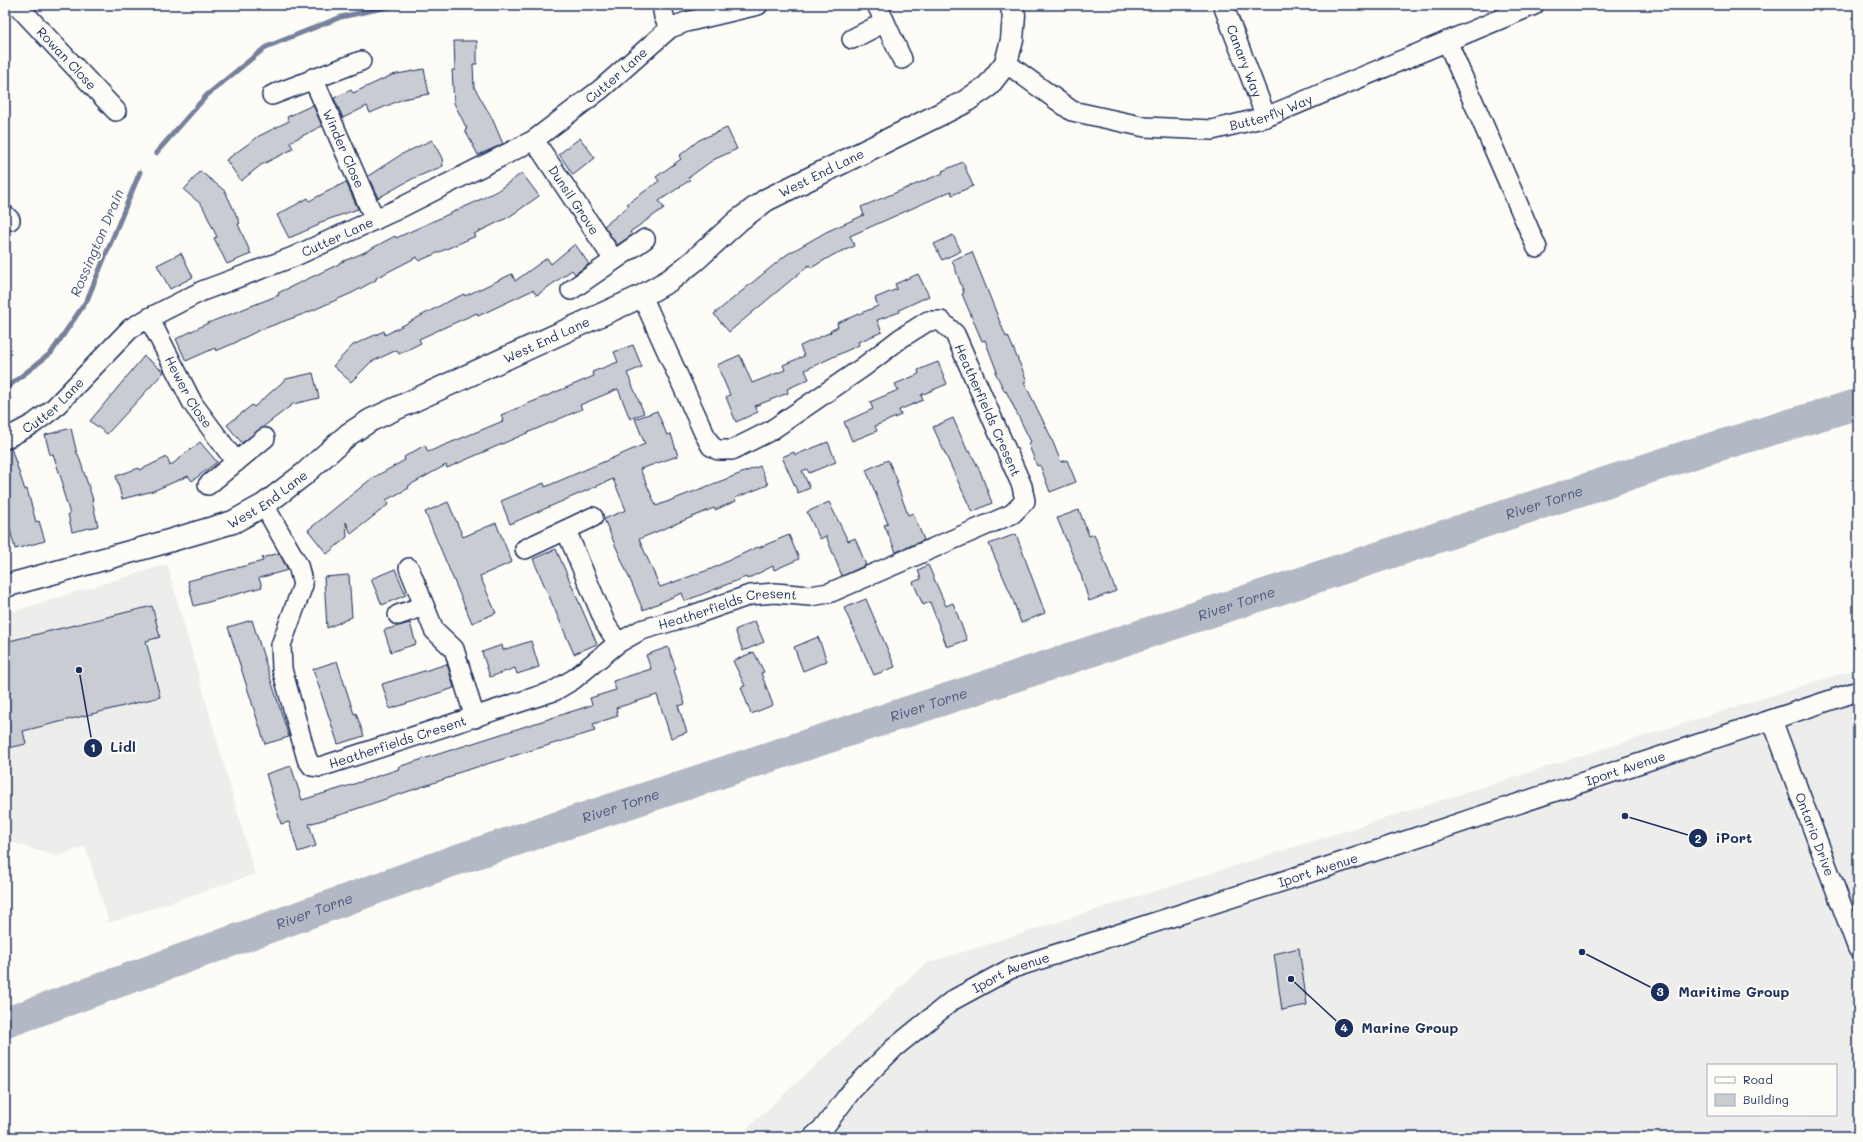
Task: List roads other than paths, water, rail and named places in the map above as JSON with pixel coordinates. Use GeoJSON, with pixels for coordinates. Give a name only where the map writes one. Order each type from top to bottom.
{"type":"FeatureCollection","features":[{"type":"Feature","properties":{"kind":"street","name":"Rowan Close"},"geometry":{"type":"LineString","coordinates":[[17,5],[116,111]]}},
{"type":"Feature","properties":{"kind":"street"},"geometry":{"type":"LineString","coordinates":[[662,5],[664,17],[670,28],[686,22],[758,5]]}},
{"type":"Feature","properties":{"kind":"street"},"geometry":{"type":"LineString","coordinates":[[877,5],[902,59]]}},
{"type":"Feature","properties":{"kind":"street","name":"West End Lane"},"geometry":{"type":"LineString","coordinates":[[5,586],[210,530],[233,522],[264,505],[303,475],[348,434],[371,420],[642,296],[670,280],[694,261],[739,220],[766,200],[963,103],[988,86],[1006,63],[1012,40],[1014,15],[1011,5]]}},
{"type":"Feature","properties":{"kind":"street","name":"Canary Way"},"geometry":{"type":"LineString","coordinates":[[1223,5],[1266,117]]}},
{"type":"Feature","properties":{"kind":"street","name":"Butterfly Way"},"geometry":{"type":"LineString","coordinates":[[1006,63],[1072,111],[1145,127],[1212,130],[1266,117],[1534,5]]}},
{"type":"Feature","properties":{"kind":"street"},"geometry":{"type":"LineString","coordinates":[[852,39],[885,22]]}},
{"type":"Feature","properties":{"kind":"street","name":"Cutter Lane"},"geometry":{"type":"LineString","coordinates":[[5,439],[33,424],[53,409],[131,328],[202,291],[293,257],[375,220],[491,163],[534,140],[602,89],[670,28]]}},
{"type":"Feature","properties":{"kind":"street"},"geometry":{"type":"LineString","coordinates":[[1447,41],[1537,248]]}},
{"type":"Feature","properties":{"kind":"street"},"geometry":{"type":"LineString","coordinates":[[272,95],[313,78],[361,61]]}},
{"type":"Feature","properties":{"kind":"street","name":"Winder Close"},"geometry":{"type":"LineString","coordinates":[[313,78],[375,220]]}},
{"type":"Feature","properties":{"kind":"street","name":"Dunsil Grove"},"geometry":{"type":"LineString","coordinates":[[534,140],[614,260]]}},
{"type":"Feature","properties":{"kind":"street"},"geometry":{"type":"LineString","coordinates":[[571,290],[645,239]]}},
{"type":"Feature","properties":{"kind":"street","name":"Heatherfields Cresent"},"geometry":{"type":"LineString","coordinates":[[264,505],[298,565],[303,585],[281,645],[282,668],[311,765],[320,767],[475,718],[554,691],[574,679],[618,643],[641,630],[693,615],[750,595],[775,593],[810,596],[829,593],[1012,514],[1025,501],[1022,486],[955,334],[941,321],[928,321],[901,338],[862,368],[770,431],[732,450],[718,450],[711,446],[704,433],[642,296]]}},
{"type":"Feature","properties":{"kind":"street","name":"Hewer Close"},"geometry":{"type":"LineString","coordinates":[[149,318],[193,404],[236,462]]}},
{"type":"Feature","properties":{"kind":"street"},"geometry":{"type":"LineString","coordinates":[[208,485],[265,438]]}},
{"type":"Feature","properties":{"kind":"street"},"geometry":{"type":"LineString","coordinates":[[525,549],[593,517]]}},
{"type":"Feature","properties":{"kind":"street"},"geometry":{"type":"LineString","coordinates":[[566,530],[606,625],[618,643]]}},
{"type":"Feature","properties":{"kind":"street","name":"Heatherfields Cresent"},"geometry":{"type":"LineString","coordinates":[[409,568],[434,630],[454,649],[475,718]]}},
{"type":"Feature","properties":{"kind":"street"},"geometry":{"type":"LineString","coordinates":[[398,615],[424,606]]}},
{"type":"Feature","properties":{"kind":"street","name":"Iport Avenue"},"geometry":{"type":"LineString","coordinates":[[820,1133],[852,1090],[894,1048],[953,1000],[1010,969],[1858,691]]}},
{"type":"Feature","properties":{"kind":"street","name":"Ontario Drive"},"geometry":{"type":"LineString","coordinates":[[1772,720],[1858,949]]}},
{"type":"Feature","properties":{"kind":"waterway","name":"Rossington Drain"},"geometry":{"type":"LineString","coordinates":[[156,153],[207,95],[266,47],[341,17],[397,5]]}},
{"type":"Feature","properties":{"kind":"waterway","name":"Rossington Drain"},"geometry":{"type":"LineString","coordinates":[[5,389],[51,353],[87,300],[140,172]]}},
{"type":"Feature","properties":{"kind":"waterway","name":"River Torne"},"geometry":{"type":"LineString","coordinates":[[5,1023],[453,861],[1698,452],[1858,404]]}},
{"type":"Feature","properties":{"kind":"place","name":"Lidl"},"geometry":{"type":"Point","coordinates":[79,670]}},
{"type":"Feature","properties":{"kind":"place","name":"iPort"},"geometry":{"type":"Point","coordinates":[1625,816]}},
{"type":"Feature","properties":{"kind":"place","name":"Maritime Group"},"geometry":{"type":"Point","coordinates":[1582,952]}},
{"type":"Feature","properties":{"kind":"place","name":"Marine Group"},"geometry":{"type":"Point","coordinates":[1291,979]}}]}
